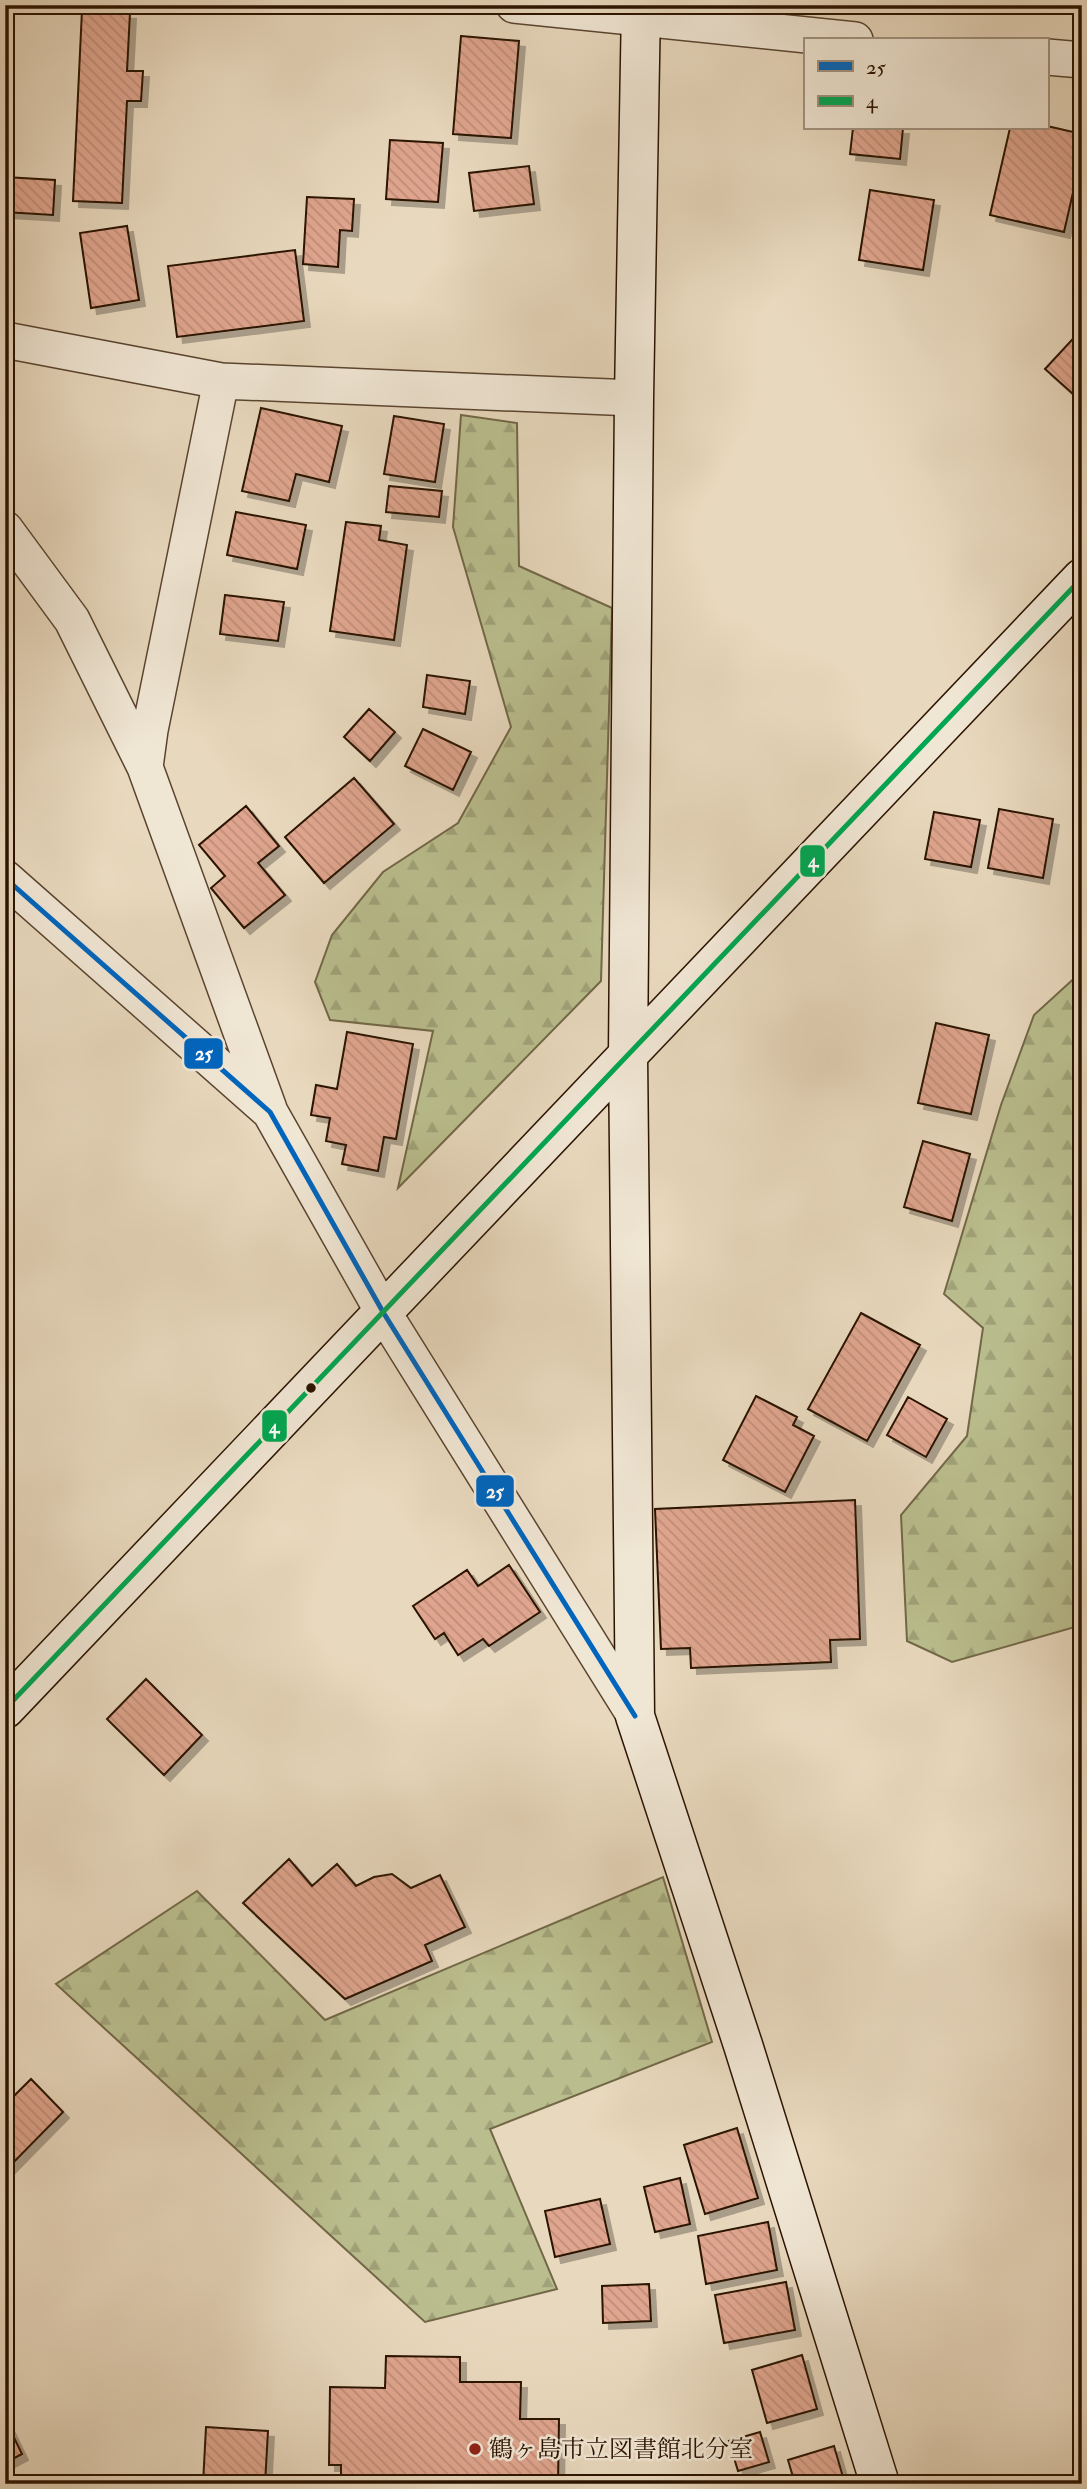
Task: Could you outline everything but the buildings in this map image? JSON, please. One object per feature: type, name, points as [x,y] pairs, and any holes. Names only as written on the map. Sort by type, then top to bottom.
[{"type":"street","points":[[514,5],[641,12],[840,38]]},
{"type":"street","points":[[635,1716],[628,1055],[634,398],[641,12]]},
{"type":"street","points":[[1048,57],[1082,60]]},
{"type":"street","points":[[5,340],[221,381],[634,398]]},
{"type":"street","points":[[145,767],[221,381]]},
{"type":"street","points":[[5,529],[72,620],[145,767],[270,1112],[383,1312],[635,1716],[743,2045],[880,2484]]},
{"type":"street","points":[[5,1709],[1082,578]]},
{"type":"street","points":[[5,878],[270,1112]]},
{"type":"green space","points":[[461,415],[517,423],[519,566],[612,608],[601,981],[398,1188],[433,1031],[330,1020],[315,982],[332,935],[383,872],[458,823],[511,727],[453,527]]},
{"type":"green space","points":[[1080,973],[1082,1625],[952,1662],[907,1641],[901,1515],[967,1436],[983,1328],[944,1294],[1001,1105],[1034,1015]]},
{"type":"green space","points":[[663,1877],[712,2042],[490,2129],[557,2289],[425,2322],[56,1984],[197,1891],[325,2020]]},
{"type":"transit line","name":"4","points":[[5,1709],[1082,578]]},
{"type":"transit line","name":"25","points":[[5,878],[270,1112],[383,1312],[635,1716]]},
{"type":"place","name":"鶴ヶ島市立図書館北分室","points":[[475,2449]]}]
